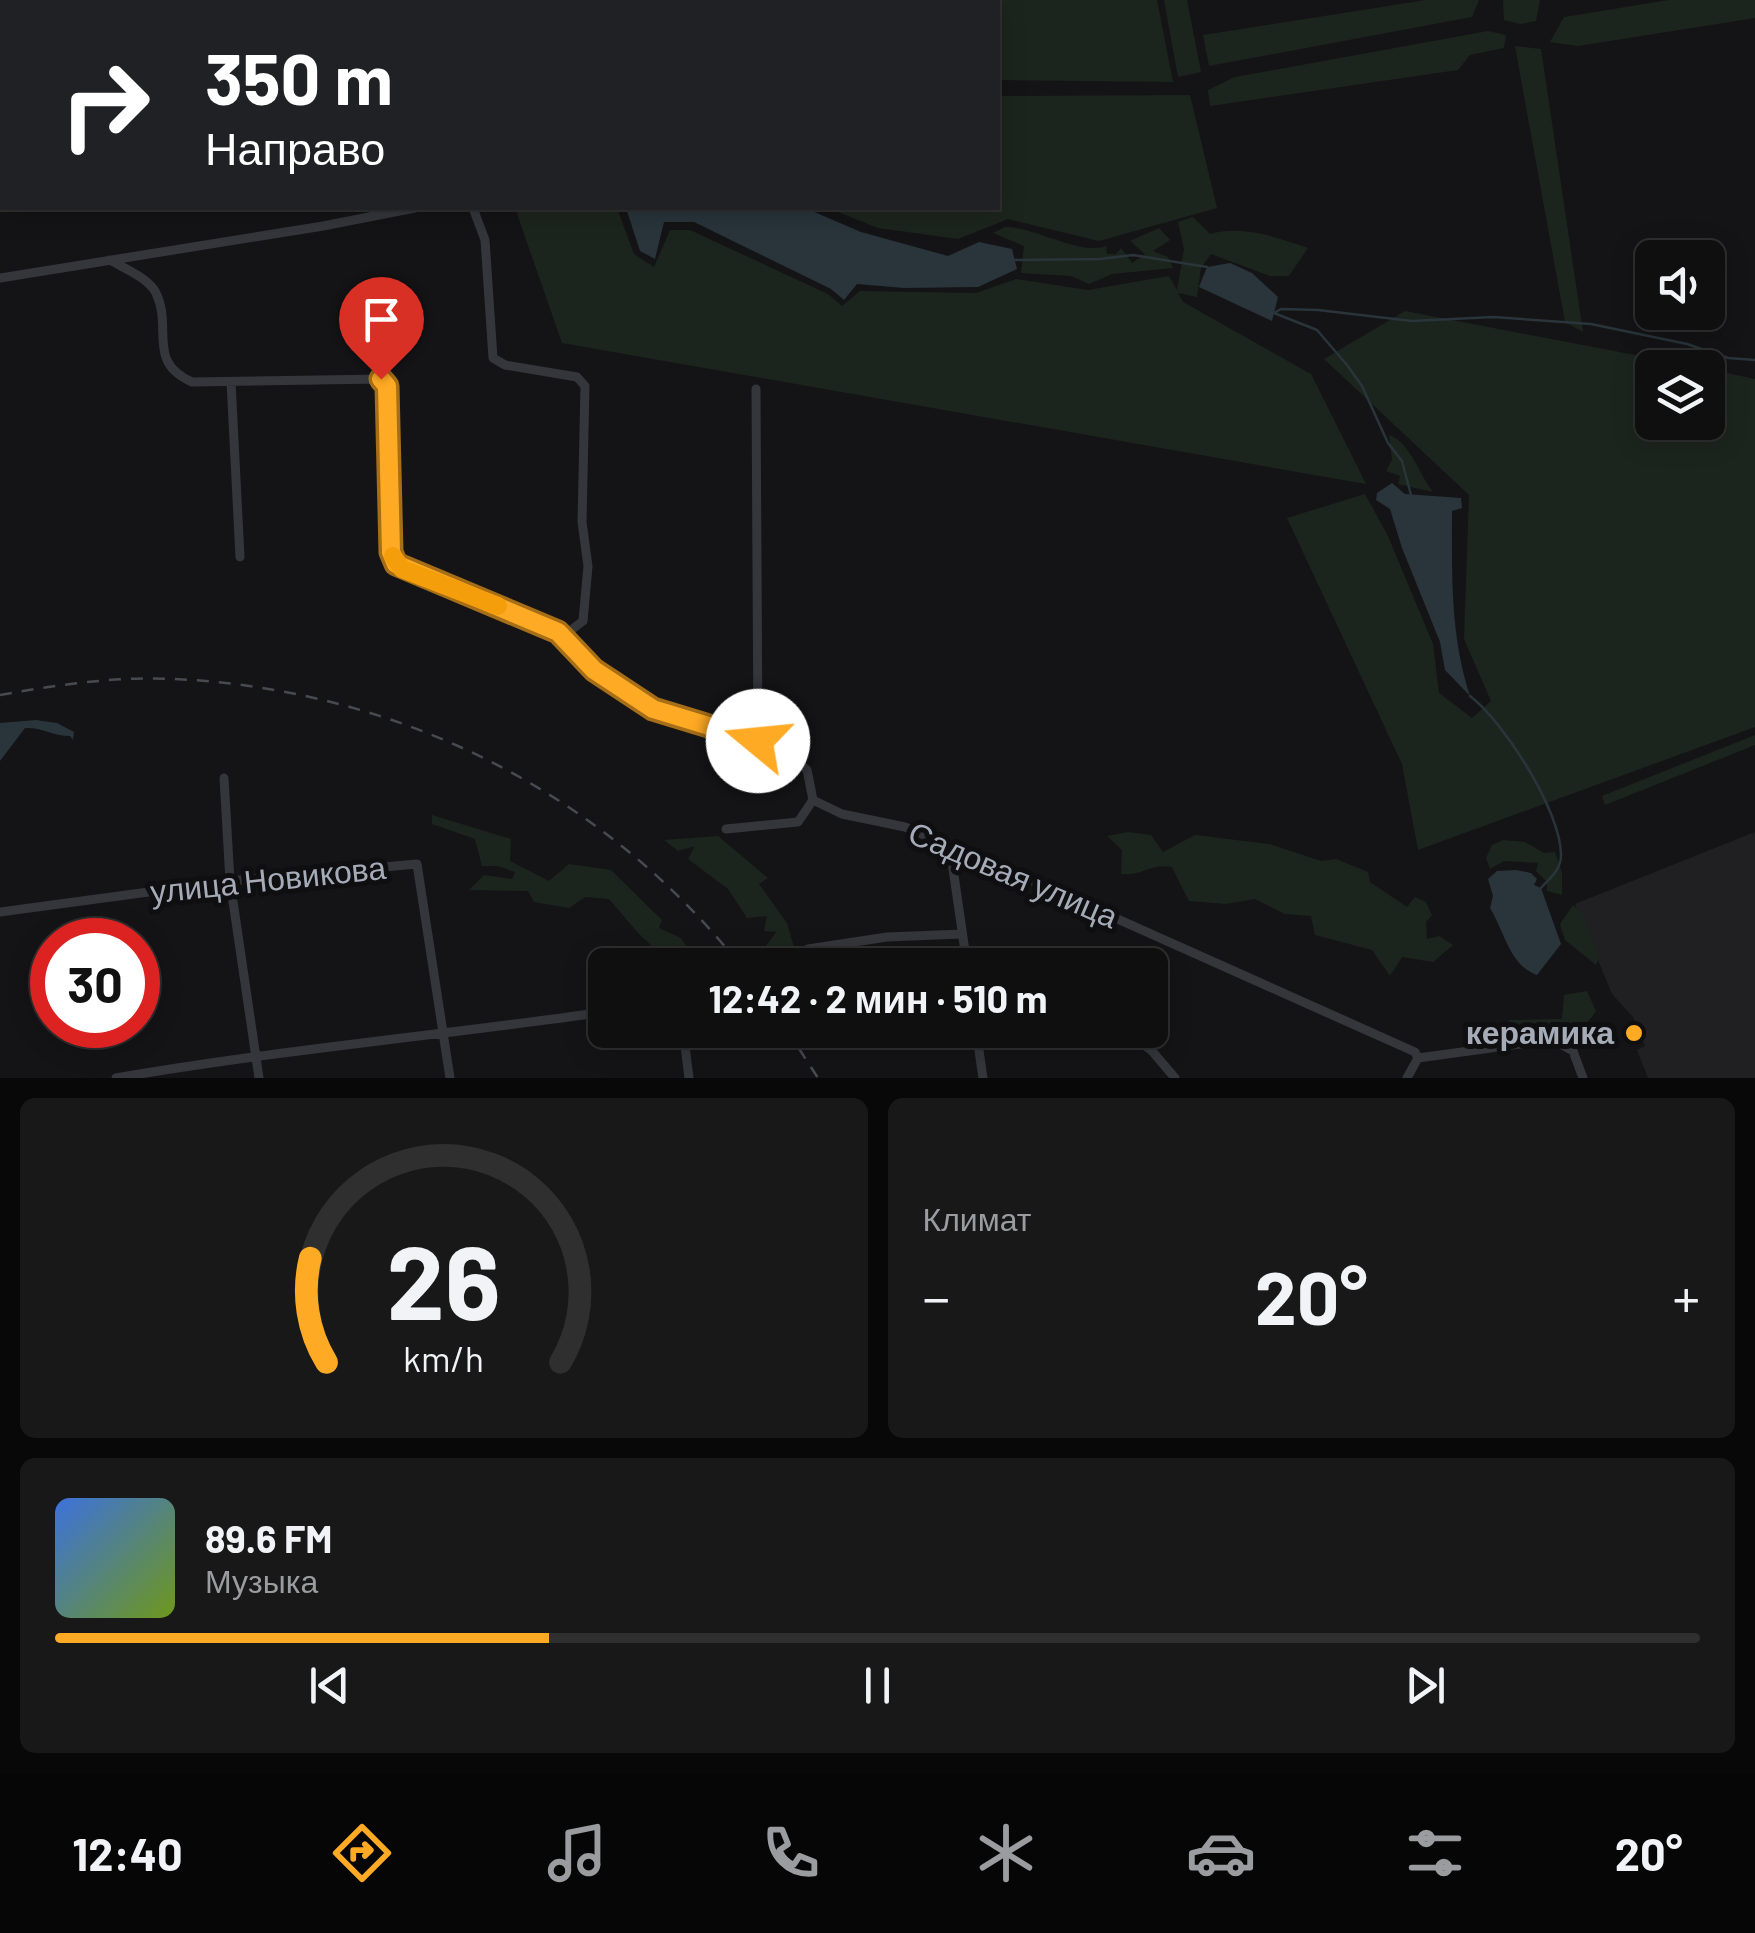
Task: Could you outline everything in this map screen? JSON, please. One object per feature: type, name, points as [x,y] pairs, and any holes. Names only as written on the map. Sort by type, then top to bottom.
[{"type":"street","points":[[0,278],[405,210]]},
{"type":"street","points":[[474,210],[485,240],[493,358],[505,365],[577,376],[585,386],[582,522],[587,579],[583,621],[562,637]]},
{"type":"street","points":[[110,260],[156,292],[167,362],[173,374],[192,382],[381,379],[387,386],[391,552],[402,569],[533,619],[562,637],[594,670],[653,709],[758,741],[789,754],[807,770],[814,800],[798,822],[726,828]]},
{"type":"street","points":[[231,382],[240,557]]},
{"type":"street","points":[[756,389],[758,741]]},
{"type":"street","points":[[224,778],[230,882],[259,1078]]},
{"type":"street","name":"Садовая улица","points":[[814,800],[842,814],[905,828],[1017,874],[1415,1052],[1418,1058]]},
{"type":"street","points":[[950,848],[964,948]]},
{"type":"street","name":"улица Новикова","points":[[0,912],[230,882],[417,864],[444,1034]]},
{"type":"street","points":[[820,948],[887,937],[962,934]]},
{"type":"street","points":[[116,1078],[256,1054],[588,1014]]},
{"type":"street","points":[[444,1034],[450,1078]]},
{"type":"street","points":[[1407,1078],[1418,1058],[1542,1042],[1558,1043],[1573,1050],[1583,1078]]},
{"type":"street","points":[[685,1048],[689,1078]]},
{"type":"street","points":[[979,1048],[983,1078]]},
{"type":"street","points":[[1148,1048],[1175,1078]]},
{"type":"shaded area","points":[[1000,0],[1157,0],[1173,82],[1000,80]]},
{"type":"shaded area","points":[[1164,0],[1187,0],[1201,72],[1178,77]]},
{"type":"shaded area","points":[[1426,0],[1479,0],[1472,17],[1209,66],[1203,35]]},
{"type":"shaded area","points":[[1503,0],[1540,0],[1536,21],[1520,24],[1504,20]]},
{"type":"shaded area","points":[[1669,0],[1755,0],[1755,18],[1578,46],[1550,42],[1564,17]]},
{"type":"shaded area","points":[[1488,31],[1506,35],[1504,48],[1470,55],[1458,70],[1210,106],[1208,90],[1235,77]]},
{"type":"shaded area","points":[[1515,46],[1541,49],[1583,332],[1565,322]]},
{"type":"shaded area","points":[[1190,95],[1217,208],[1099,241],[1008,219],[958,239],[878,228],[833,210],[1000,210],[1000,96]]},
{"type":"shaded area","points":[[516,210],[618,210],[634,254],[654,267],[670,230],[690,230],[828,294],[842,306],[860,291],[976,293],[1016,279],[1088,290],[1169,276],[1177,290],[1184,249],[1178,222],[1193,217],[1210,234],[1247,232],[1308,248],[1289,276],[1270,276],[1211,254],[1201,268],[1197,297],[1178,293],[1183,302],[1311,374],[1366,484],[562,343]]},
{"type":"shaded area","points":[[627,210],[810,210],[861,232],[948,256],[979,242],[1012,249],[1017,269],[978,287],[857,284],[844,300],[831,289],[694,222],[664,222],[655,259],[640,251]]},
{"type":"shaded area","points":[[1005,227],[1083,247],[1106,246],[1107,254],[1116,254],[1121,248],[1132,263],[1145,254],[1130,241],[1159,228],[1170,240],[1153,251],[1168,257],[1173,268],[1112,274],[1089,284],[1071,276],[1021,273],[1024,246],[993,233]]},
{"type":"shaded area","points":[[1230,263],[1252,273],[1278,297],[1272,321],[1199,287],[1207,267]]},
{"type":"shaded area","points":[[1405,311],[1635,355],[1635,440],[1725,440],[1725,373],[1755,379],[1755,727],[1418,850],[1402,764],[1287,518],[1365,494],[1388,536],[1433,644],[1439,693],[1472,718],[1491,701],[1464,639],[1469,495],[1324,359]]},
{"type":"shaded area","points":[[1389,435],[1403,444],[1433,492],[1398,484],[1400,476],[1386,471],[1392,460]]},
{"type":"shaded area","points":[[1392,483],[1405,494],[1461,498],[1462,508],[1452,511],[1452,581],[1459,650],[1470,696],[1445,670],[1440,642],[1390,509],[1376,500],[1377,493]]},
{"type":"shaded area","points":[[0,723],[57,723],[74,732],[73,740],[70,736],[25,728],[0,761]]},
{"type":"shaded area","points":[[1755,735],[1755,745],[1605,805],[1602,796]]},
{"type":"shaded area","points":[[432,815],[511,839],[510,861],[549,881],[569,864],[611,870],[662,920],[659,928],[681,938],[688,948],[654,948],[609,899],[585,897],[569,908],[534,902],[528,891],[469,890],[484,875],[512,879],[515,872],[482,866],[475,839],[432,824]]},
{"type":"shaded area","points":[[1128,832],[1151,835],[1163,852],[1195,835],[1269,844],[1321,861],[1336,859],[1368,872],[1370,882],[1407,907],[1415,897],[1426,902],[1432,915],[1426,922],[1427,939],[1439,936],[1453,945],[1433,962],[1402,957],[1390,976],[1372,950],[1315,935],[1311,916],[1285,914],[1255,899],[1226,904],[1189,901],[1172,867],[1121,874],[1122,850],[1107,836]]},
{"type":"shaded area","points":[[1755,832],[1755,1078],[1648,1078],[1637,1050],[1645,1046],[1633,1017],[1612,994],[1575,904]]},
{"type":"shaded area","points":[[718,836],[768,878],[759,884],[787,923],[794,948],[768,948],[776,932],[764,931],[767,916],[747,918],[728,889],[688,859],[695,846],[678,851],[664,840]]},
{"type":"shaded area","points":[[1503,840],[1525,842],[1544,853],[1555,852],[1562,873],[1562,895],[1547,891],[1547,882],[1536,871],[1538,863],[1504,861],[1490,869],[1486,858],[1492,845]]},
{"type":"shaded area","points":[[1497,871],[1531,873],[1537,879],[1534,885],[1541,888],[1561,944],[1537,975],[1514,956],[1490,908],[1493,896],[1488,879]]},
{"type":"shaded area","points":[[1573,905],[1583,914],[1599,958],[1596,965],[1565,940],[1560,924]]},
{"type":"shaded area","points":[[1587,991],[1596,1011],[1579,1027],[1556,1035],[1506,1034],[1509,1020],[1562,1019],[1564,995]]},
{"type":"waterway","points":[[1015,260],[1133,255],[1207,267]]},
{"type":"waterway","points":[[1274,313],[1281,309],[1318,310],[1412,321],[1493,317],[1591,324],[1687,344],[1728,358],[1755,360]]},
{"type":"waterway","points":[[1274,313],[1317,330],[1347,365],[1362,386],[1388,443],[1402,461],[1411,495]]},
{"type":"waterway","points":[[1470,696],[1514,746],[1552,815],[1561,860],[1541,888]]},
{"type":"railway","points":[[0,695],[108,680],[174,679],[256,687],[337,703],[414,728],[489,760],[559,801],[625,848],[685,903],[725,948]]},
{"type":"railway","points":[[799,1048],[818,1078]]},
{"type":"slow traffic","points":[[393,556],[402,569],[498,606]]},
{"type":"place","name":"керамика","points":[[1634,1033]]},
{"type":"route","points":[[381,379],[387,386],[391,552],[396,564],[558,632],[594,670],[653,709],[758,741]]}]
